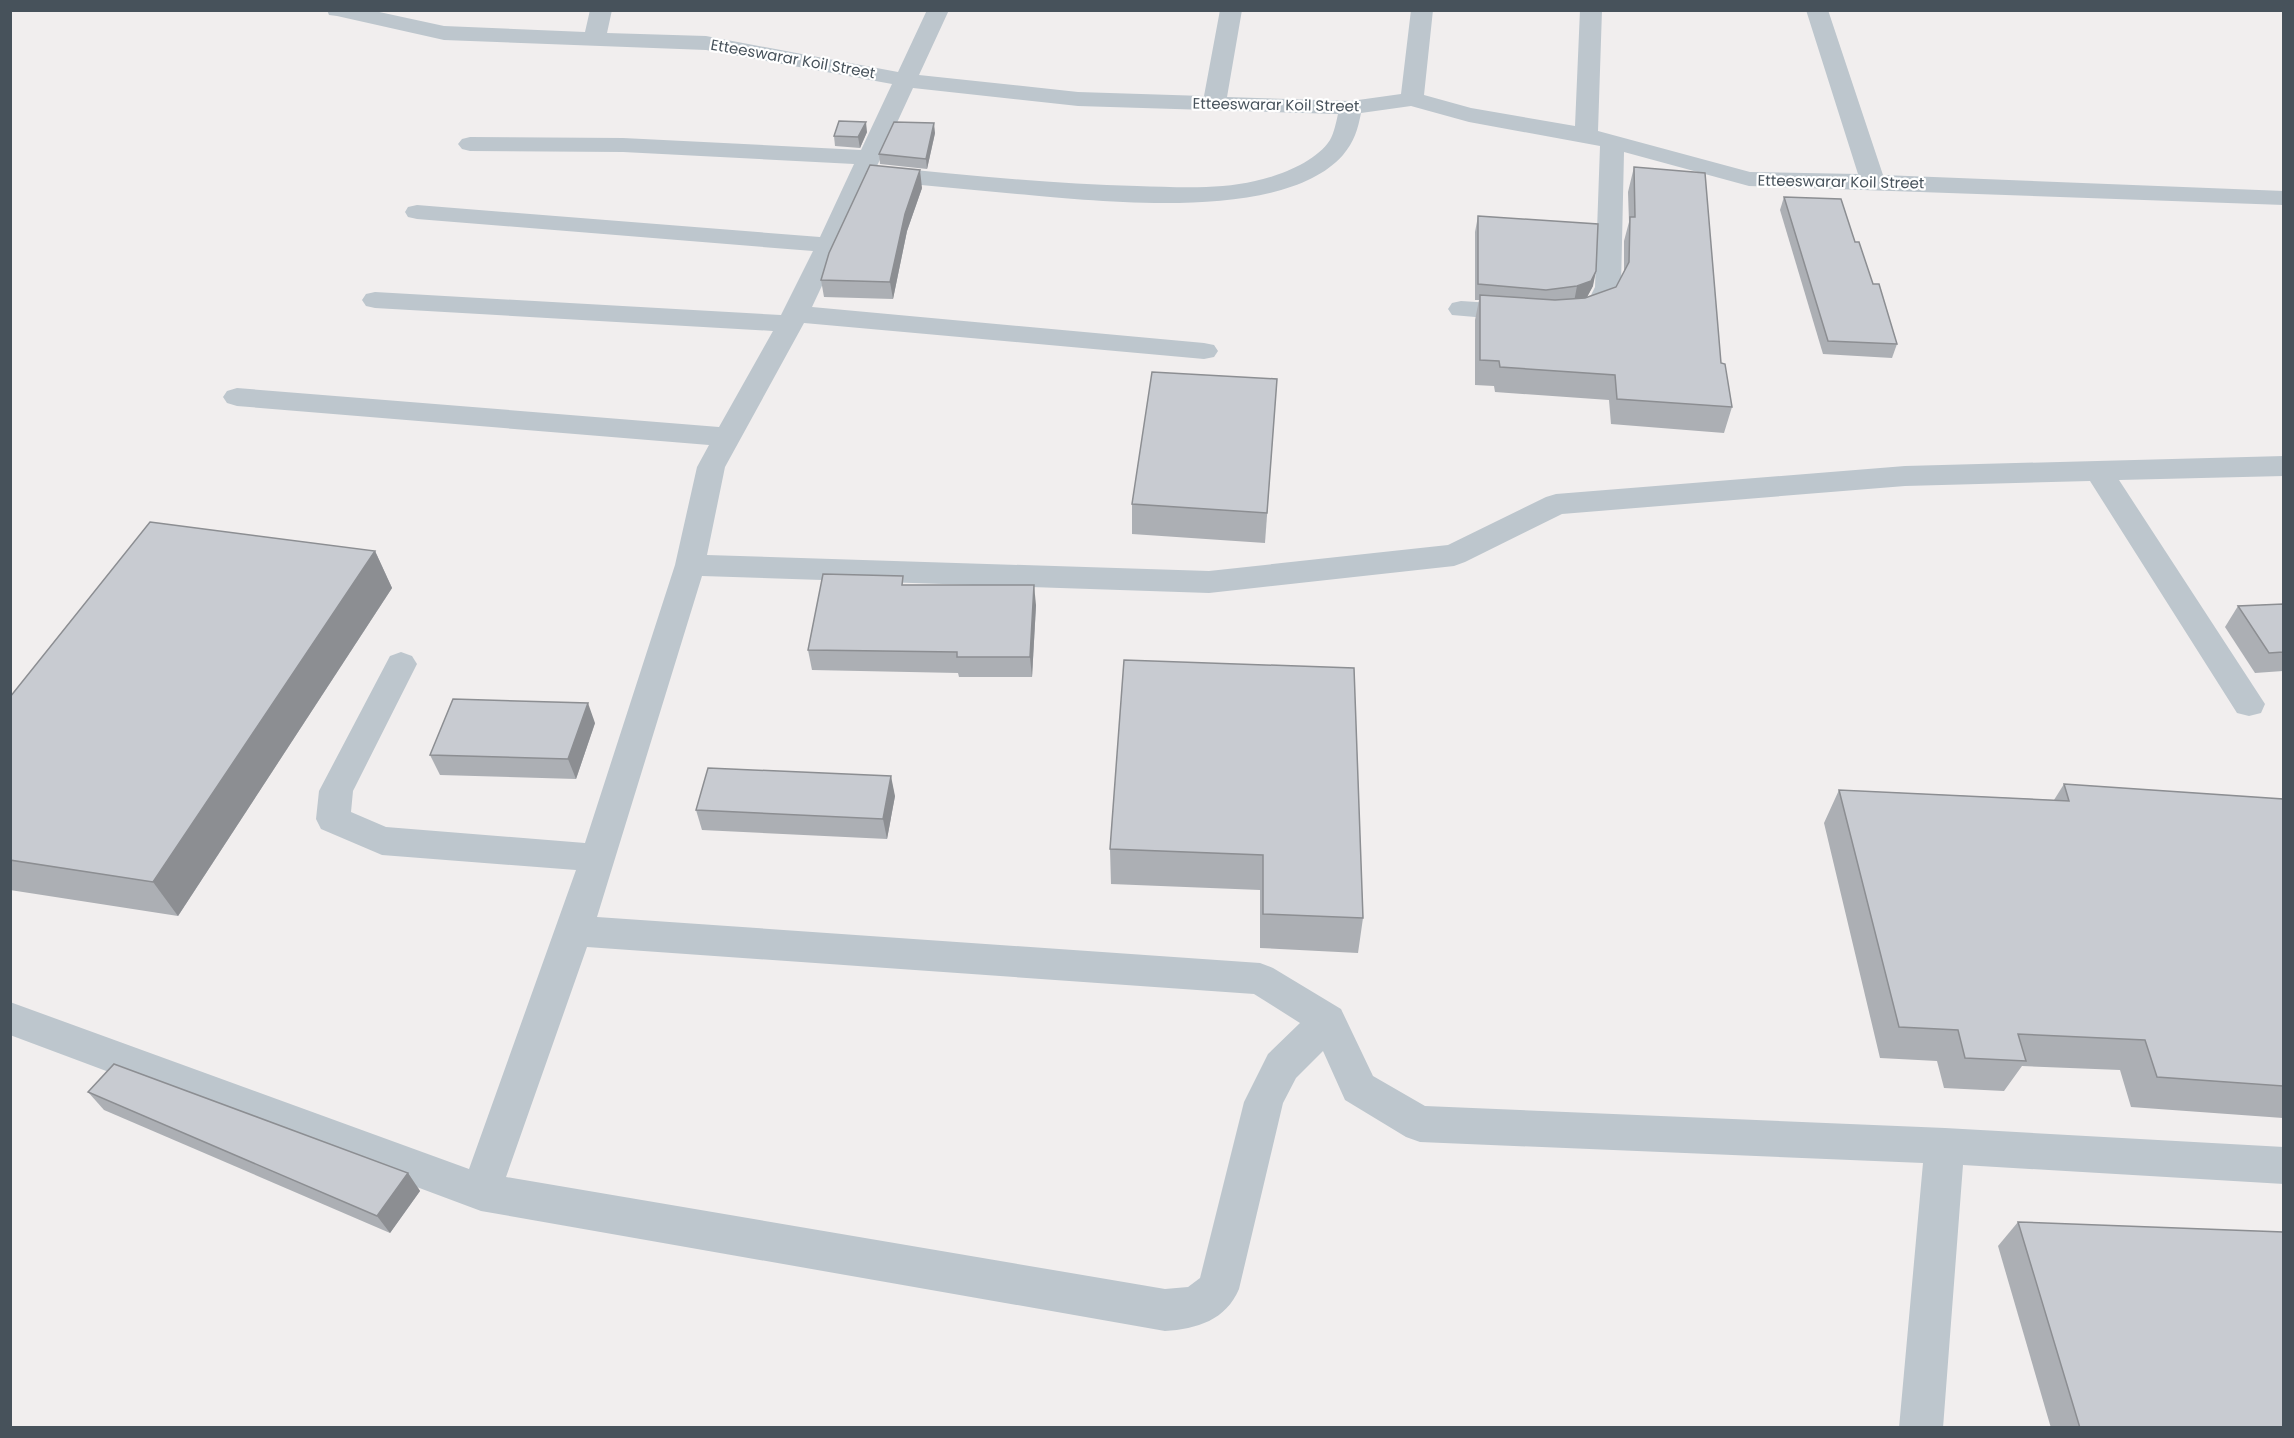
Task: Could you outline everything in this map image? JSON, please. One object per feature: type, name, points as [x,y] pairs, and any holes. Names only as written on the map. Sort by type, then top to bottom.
[{"type":"street","name":"Etteeswarar Koil Street","points":[[337,10],[411,18],[444,33],[706,43],[907,80],[1078,99],[1351,108],[1412,99],[1469,115],[1586,135],[1749,179],[2283,198]]},
{"type":"street","points":[[595,37],[601,10]]},
{"type":"street","points":[[481,1192],[598,858],[690,565],[711,467],[793,319],[938,10]]},
{"type":"street","points":[[1214,105],[1231,10]]},
{"type":"street","points":[[1412,99],[1422,10]]},
{"type":"street","points":[[1586,135],[1591,10]]},
{"type":"street","points":[[1817,10],[1873,182]]},
{"type":"street","points":[[470,144],[645,146],[867,165],[1041,190],[1212,194],[1251,190],[1298,175],[1321,161],[1341,143],[1351,108]]},
{"type":"street","points":[[1461,309],[1550,315],[1579,313],[1600,304],[1608,287],[1612,142]]},
{"type":"street","points":[[417,212],[829,245]]},
{"type":"street","points":[[375,300],[793,319],[1204,351]]},
{"type":"street","points":[[237,397],[728,437]]},
{"type":"street","points":[[690,565],[1209,582],[1454,555],[1556,504],[1905,476],[2283,466]]},
{"type":"street","points":[[2098,470],[2249,705]]},
{"type":"street","points":[[400,664],[336,792],[333,819],[382,841],[598,858]]},
{"type":"street","points":[[574,931],[1260,979],[1328,1021],[1359,1088],[1420,1124],[1945,1146],[2283,1166]]},
{"type":"street","points":[[10,1018],[481,1192],[1153,1308],[1188,1309],[1204,1303],[1218,1289],[1264,1102],[1282,1066],[1328,1021]]},
{"type":"street","points":[[1921,1428],[1945,1146]]},
{"type":"building","points":[[839,121],[866,122],[858,137],[834,136]]},
{"type":"building","points":[[894,122],[934,123],[926,159],[879,154]]},
{"type":"building","points":[[870,165],[920,170],[905,214],[890,282],[821,280],[829,253]]},
{"type":"building","points":[[1634,167],[1705,173],[1721,363],[1725,364],[1732,407],[1617,399],[1615,375],[1500,367],[1499,361],[1480,360],[1480,295],[1555,300],[1585,298],[1616,287],[1629,262],[1630,217],[1635,217]]},
{"type":"building","points":[[1784,197],[1841,199],[1855,242],[1859,242],[1873,284],[1879,284],[1897,344],[1828,341]]},
{"type":"building","points":[[1478,216],[1598,224],[1596,271],[1591,281],[1577,286],[1546,290],[1478,284]]},
{"type":"building","points":[[1152,372],[1277,379],[1267,513],[1132,504]]},
{"type":"building","points":[[150,522],[375,551],[153,882],[10,860],[10,697]]},
{"type":"building","points":[[823,574],[903,576],[902,585],[1034,585],[1030,657],[957,657],[957,652],[808,650]]},
{"type":"building","points":[[2283,604],[2283,652],[2269,653],[2238,606]]},
{"type":"building","points":[[1124,660],[1354,668],[1363,918],[1263,914],[1263,855],[1110,849]]},
{"type":"building","points":[[453,699],[588,703],[568,759],[430,755]]},
{"type":"building","points":[[708,768],[891,776],[883,819],[696,810]]},
{"type":"building","points":[[2064,784],[2283,799],[2283,1086],[2157,1077],[2145,1040],[2018,1034],[2026,1061],[1965,1058],[1958,1030],[1899,1027],[1839,790],[2069,801]]},
{"type":"building","points":[[114,1064],[408,1173],[377,1216],[88,1092]]},
{"type":"building","points":[[2018,1222],[2283,1232],[2283,1428],[2080,1428]]}]
